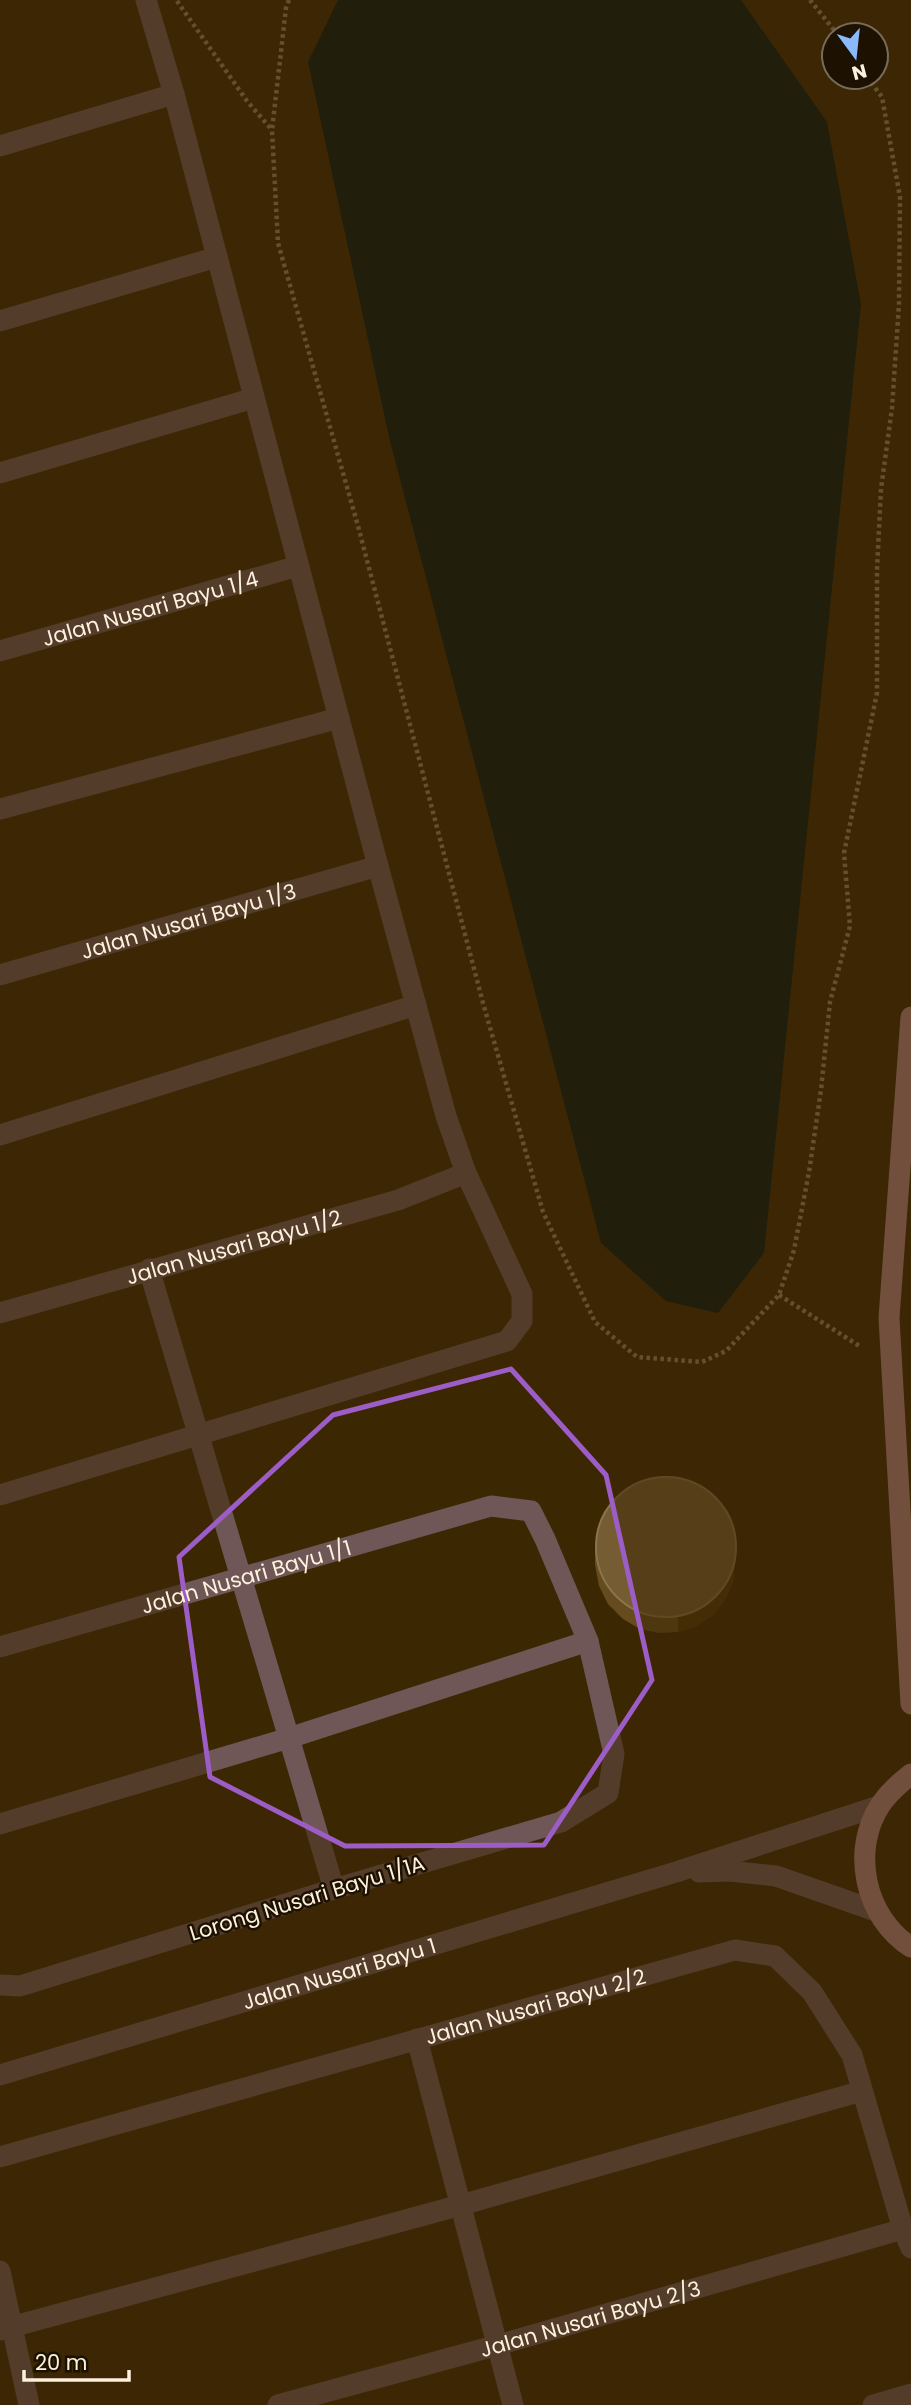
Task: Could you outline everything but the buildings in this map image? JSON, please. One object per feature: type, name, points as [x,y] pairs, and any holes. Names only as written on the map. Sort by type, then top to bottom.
[{"type":"main road","points":[[911,1017],[889,1318],[911,1704]]},
{"type":"main road","points":[[911,1774],[894,1787],[879,1806],[866,1840],[865,1877],[876,1911],[899,1940],[911,1947]]},
{"type":"street","points":[[0,1495],[507,1341],[522,1321],[522,1294],[466,1173],[446,1116],[174,94],[146,0]]},
{"type":"street","points":[[0,146],[174,94]]},
{"type":"street","points":[[0,321],[217,257]]},
{"type":"street","points":[[0,473],[254,398]]},
{"type":"street","name":"Jalan Nusari Bayu 1/4","points":[[0,651],[298,565]]},
{"type":"street","points":[[0,808],[339,718]]},
{"type":"street","name":"Jalan Nusari Bayu 1/3","points":[[0,975],[378,866]]},
{"type":"street","points":[[0,1135],[416,1005]]},
{"type":"street","name":"Jalan Nusari Bayu 1/2","points":[[0,1313],[398,1200],[466,1173]]},
{"type":"street","points":[[149,1269],[334,1889]]},
{"type":"street","name":"Jalan Nusari Bayu 1/1","points":[[0,1647],[491,1506],[531,1511],[588,1641]]},
{"type":"street","points":[[0,1824],[289,1738],[588,1641]]},
{"type":"street","name":"Lorong Nusari Bayu 1/1A","points":[[0,1985],[20,1986],[561,1822],[608,1793],[614,1754],[588,1641]]},
{"type":"street","name":"Jalan Nusari Bayu 1","points":[[0,2075],[676,1872],[879,1806]]},
{"type":"street","name":"Jalan Nusari Bayu 1","points":[[676,1872],[730,1871],[776,1876],[876,1911]]},
{"type":"street","name":"Jalan Nusari Bayu 2/2","points":[[0,2157],[735,1950],[775,1956],[812,1992],[852,2055],[907,2239]]},
{"type":"street","points":[[417,2039],[513,2405]]},
{"type":"street","points":[[6,2328],[461,2205],[862,2091]]},
{"type":"street","name":"Jalan Nusari Bayu 2/3","points":[[278,2405],[907,2239]]},
{"type":"street","points":[[0,2271],[6,2328],[29,2405]]},
{"type":"street","points":[[873,2405],[911,2394]]},
{"type":"path","points":[[177,0],[247,101],[272,130]]},
{"type":"path","points":[[289,0],[272,130],[278,243],[358,526],[482,1003],[543,1212],[595,1322],[637,1357],[702,1362],[726,1352],[779,1295],[794,1250],[821,1090],[830,1002],[850,926],[844,853],[877,693],[877,570],[881,489],[892,408],[899,304],[900,197],[882,97],[878,91]]},
{"type":"path","points":[[810,0],[827,21]]},
{"type":"path","points":[[779,1295],[892,1366]]},
{"type":"highlighted area","points":[[511,1369],[606,1475],[652,1680],[544,1845],[345,1846],[210,1777],[179,1557],[333,1415]]},
{"type":"shaded area","points":[[338,0],[741,0],[827,122],[861,304],[764,1253],[718,1313],[666,1301],[601,1243],[390,441],[308,62]]}]
